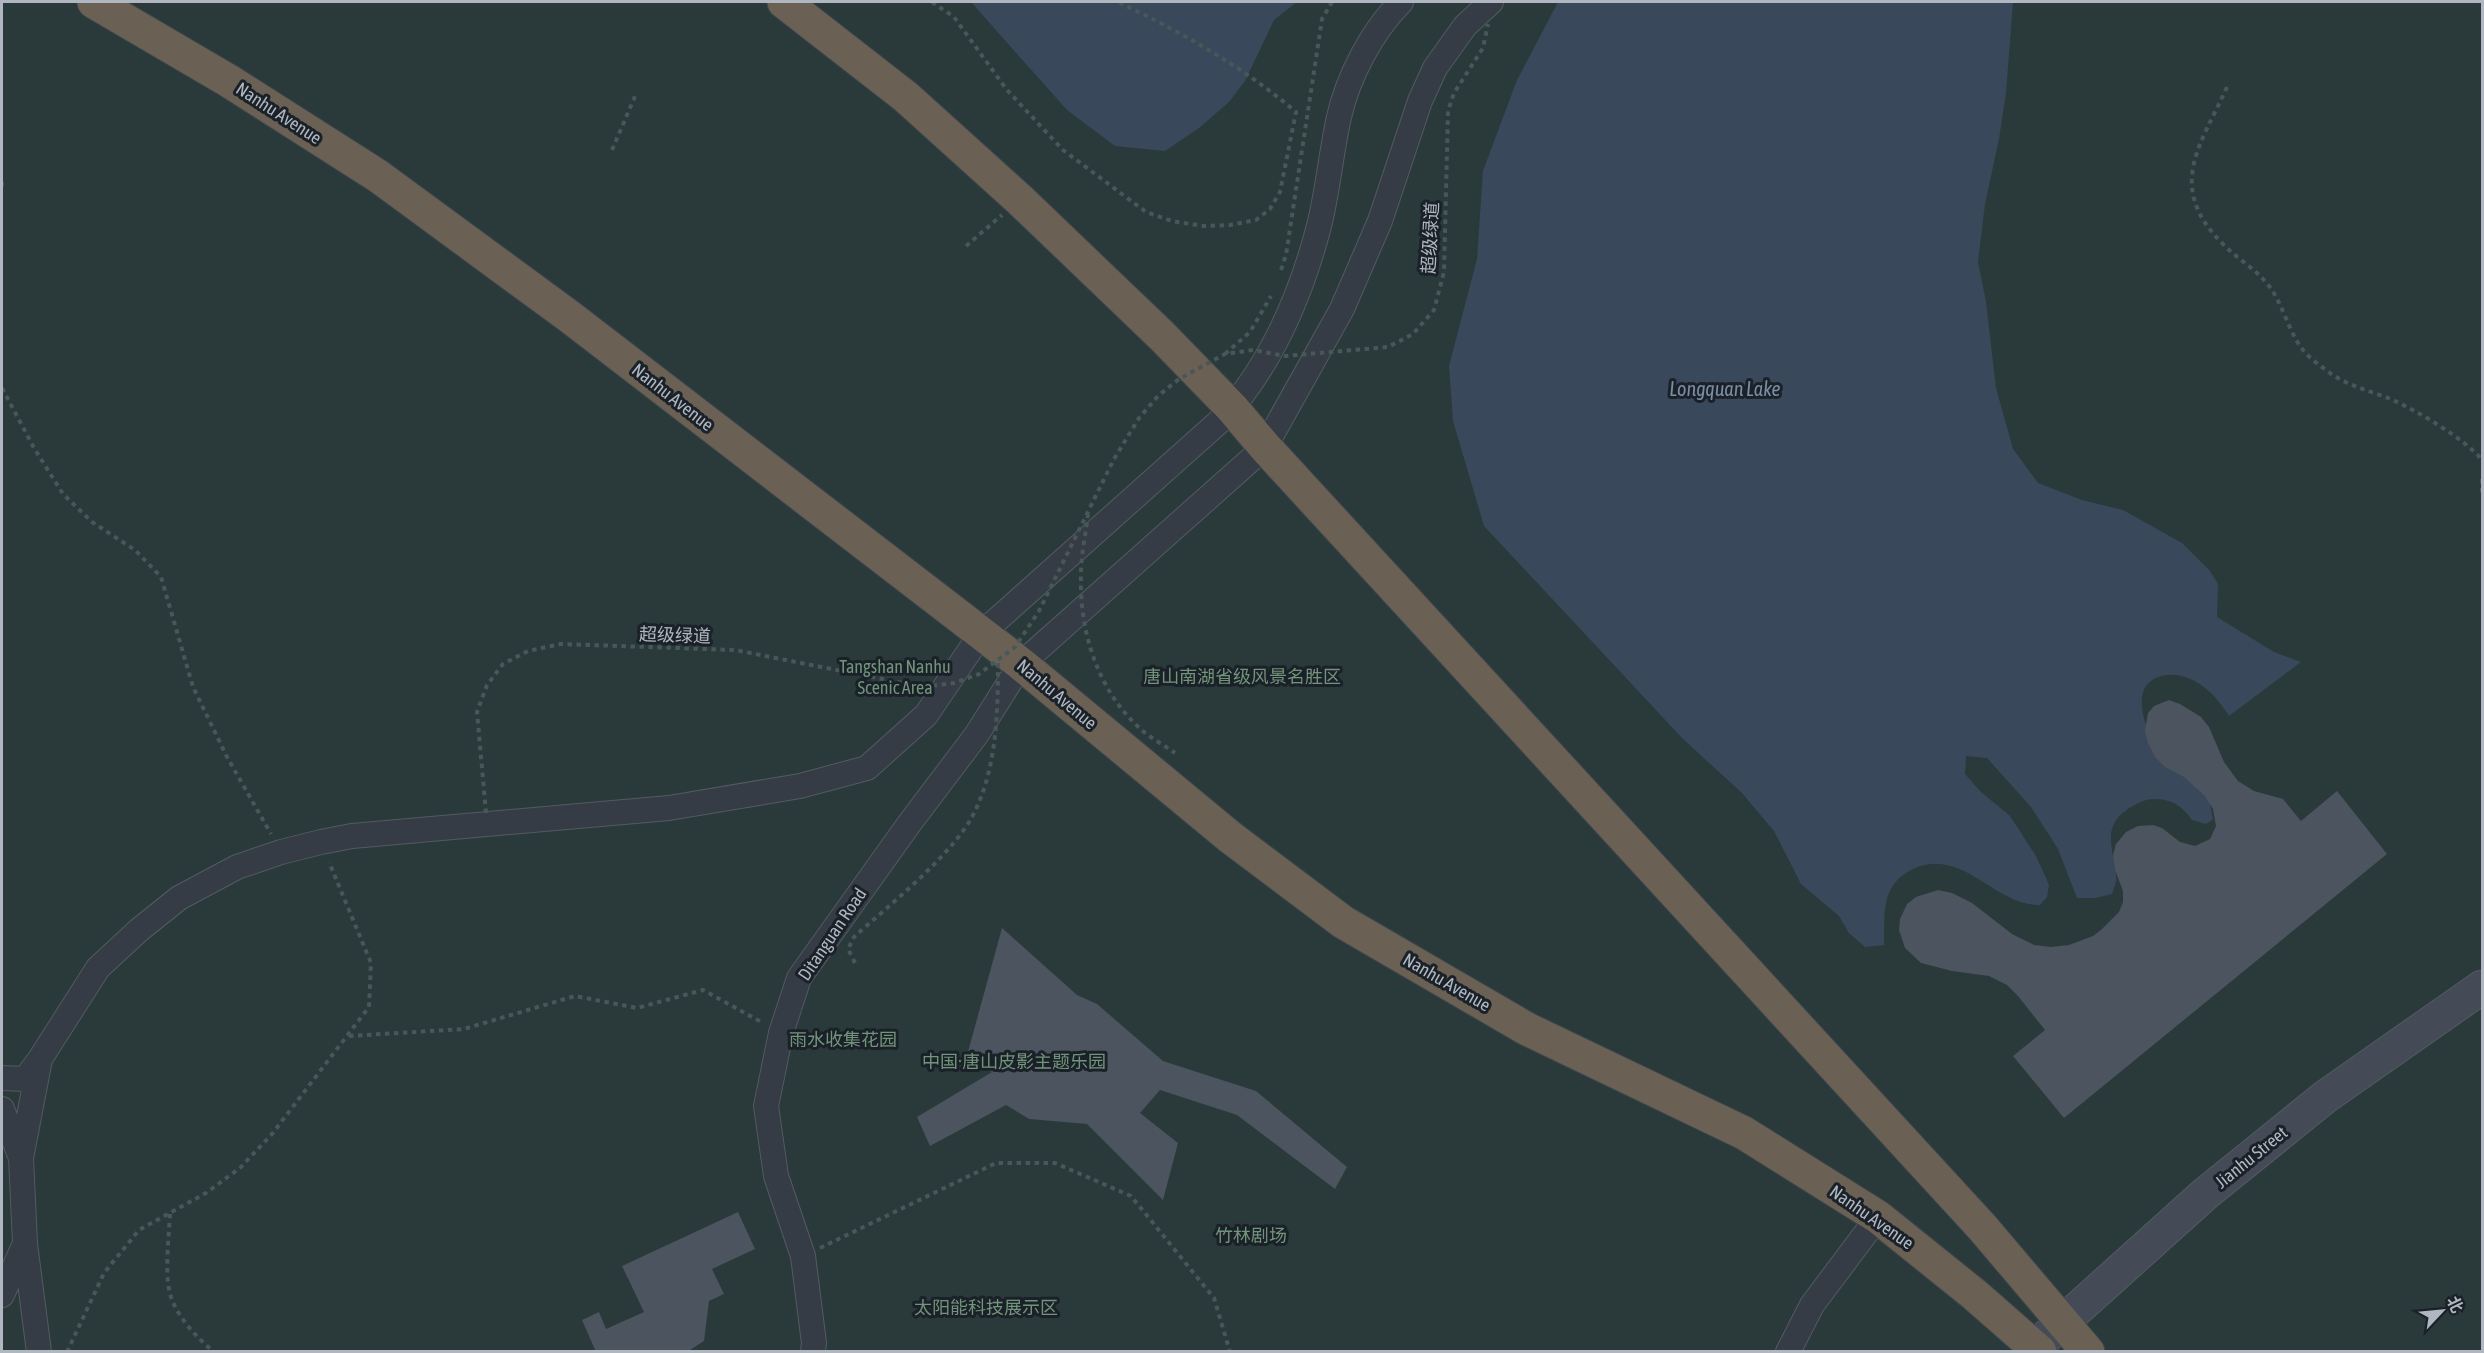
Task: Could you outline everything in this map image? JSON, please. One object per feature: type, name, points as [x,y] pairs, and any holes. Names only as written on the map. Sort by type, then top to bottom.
[{"type":"highway","name":"Nanhu Avenue","points":[[94,2],[229,81],[378,176],[570,317],[1000,653],[1230,837],[1343,922],[1527,1029],[1744,1133],[1878,1217],[2038,1349]]},
{"type":"highway","points":[[784,2],[906,98],[1020,200],[1162,336],[1232,408],[1265,447],[1974,1218],[2088,1352]]},
{"type":"street","points":[[1000,653],[1232,408],[1249,387],[1292,307],[1306,271],[1320,224],[1339,114],[1374,34],[1401,2]]},
{"type":"street","points":[[2,1078],[25,1079],[98,968],[139,930],[179,898],[237,867],[281,852],[352,836],[669,808],[800,786],[867,768],[1000,653],[1265,447],[1342,309],[1380,221],[1420,101],[1435,68],[1465,26],[1489,13]]},
{"type":"street","name":"Ditanguan Road","points":[[813,1352],[814,1343],[803,1256],[776,1176],[766,1106],[781,1033],[799,978],[909,824],[977,734],[1000,653]]},
{"type":"street","name":"Jianhu Street","points":[[2038,1349],[2062,1323],[2205,1194],[2307,1112],[2482,987]]},
{"type":"street","points":[[39,1352],[25,1243],[21,1158],[40,1059]]},
{"type":"street","points":[[2,1109],[21,1158]]},
{"type":"street","points":[[1788,1352],[1812,1305],[1878,1217]]},
{"type":"street","points":[[2,1295],[25,1243]]},
{"type":"path","points":[[932,2],[954,17],[1007,90],[1063,150],[1146,212],[1203,226],[1230,225],[1256,220],[1270,209],[1280,192],[1296,112],[1271,91],[1218,55],[1164,24],[1118,2]]},
{"type":"path","points":[[1280,273],[1286,255],[1322,19],[1332,2]]},
{"type":"path","name":"超级绿道","points":[[1225,354],[1253,350],[1285,356],[1388,347],[1413,334],[1434,310],[1444,272],[1448,111],[1454,93],[1483,48],[1489,13]]},
{"type":"path","points":[[2227,87],[2192,164],[2190,189],[2201,216],[2222,243],[2250,265],[2270,287],[2303,350],[2330,373],[2358,389],[2392,400],[2415,412],[2473,449],[2482,460]]},
{"type":"path","points":[[612,150],[636,94]]},
{"type":"path","points":[[2,182],[2,188]]},
{"type":"path","points":[[966,246],[1020,200]]},
{"type":"path","name":"超级绿道","points":[[486,813],[477,712],[487,685],[503,664],[528,651],[561,644],[735,650],[923,687],[954,683],[979,674],[1000,653],[1015,647],[1039,611],[1114,459],[1146,411],[1158,396],[1179,380],[1225,354],[1250,332],[1274,291]]},
{"type":"path","points":[[2,388],[34,448],[63,494],[92,522],[135,550],[161,577],[193,687],[227,757],[281,852]]},
{"type":"path","points":[[2482,479],[2482,495]]},
{"type":"path","name":"超级绿道","points":[[1089,510],[1081,573],[1084,622],[1089,645],[1110,692],[1125,712],[1144,732],[1175,753]]},
{"type":"path","points":[[855,963],[848,949],[854,938],[950,847],[976,811],[989,770],[998,707],[1000,653]]},
{"type":"path","points":[[67,1352],[104,1273],[139,1230],[206,1193],[240,1168],[272,1134],[369,1007],[371,963],[321,842]]},
{"type":"path","points":[[349,1036],[464,1029],[575,996],[637,1008],[703,990],[781,1033]]},
{"type":"path","points":[[803,1256],[996,1163],[1055,1163],[1131,1196],[1214,1298],[1230,1352]]},
{"type":"path","points":[[170,1213],[169,1289],[195,1335],[214,1352]]},
{"type":"green space","name":"Tangshan Nanhu Scenic Area","points":[[2,2],[2482,2],[2482,1351],[2,1352]]},
{"type":"water","points":[[971,2],[1297,2],[1274,20],[1245,81],[1229,102],[1199,128],[1165,151],[1115,146],[1067,110]]},
{"type":"water","name":"Longquan Lake","points":[[1556,2],[2013,2],[2006,93],[1985,204],[1978,262],[1986,302],[1996,388],[2013,449],[2038,483],[2082,500],[2123,510],[2182,543],[2210,571],[2218,584],[2217,617],[2274,652],[2301,662],[2229,716],[2209,691],[2190,679],[2169,675],[2155,678],[2147,685],[2142,697],[2142,709],[2149,732],[2171,761],[2207,793],[2213,819],[2206,824],[2192,820],[2176,804],[2160,799],[2143,801],[2122,813],[2112,829],[2116,878],[2112,894],[2095,898],[2077,898],[2058,849],[2031,807],[1987,758],[1966,756],[1965,774],[1981,792],[2010,816],[2036,856],[2049,885],[2047,897],[2040,905],[2023,903],[1963,871],[1947,865],[1931,864],[1913,869],[1895,883],[1886,901],[1884,945],[1865,947],[1849,933],[1839,916],[1801,884],[1774,831],[1742,793],[1683,739],[1484,526],[1453,421],[1449,366],[1477,259],[1483,171],[1517,80]]},
{"type":"building","points":[[2169,700],[2201,717],[2209,727],[2224,762],[2238,781],[2254,791],[2283,799],[2301,821],[2337,791],[2387,854],[2064,1118],[2013,1056],[2045,1030],[2018,996],[2007,985],[1989,976],[1952,971],[1921,963],[1905,948],[1899,930],[1900,919],[1907,904],[1916,897],[1938,890],[1952,893],[1972,903],[2012,934],[2034,945],[2051,947],[2069,945],[2093,936],[2102,929],[2119,912],[2123,902],[2123,891],[2115,870],[2113,855],[2116,844],[2126,832],[2138,826],[2153,825],[2162,828],[2180,842],[2195,846],[2210,839],[2216,826],[2213,809],[2205,796],[2184,777],[2165,767],[2155,757],[2148,743],[2145,731],[2148,713],[2154,706]]},
{"type":"building","points":[[1002,928],[1077,995],[1097,1004],[1163,1061],[1256,1091],[1347,1167],[1335,1189],[1237,1115],[1160,1090],[1140,1113],[1178,1143],[1163,1200],[1087,1124],[1029,1119],[1006,1105],[930,1146],[917,1117],[992,1072],[966,1059]]},
{"type":"building","points":[[738,1212],[755,1249],[712,1269],[724,1294],[709,1301],[704,1341],[687,1352],[596,1352],[582,1320],[599,1312],[606,1329],[644,1312],[622,1266]]},
{"type":"park label","name":"唐山南湖省级风景名胜区","points":[[1242,676]]},
{"type":"park label","name":"雨水收集花园","points":[[843,1039]]},
{"type":"park label","name":"中国·唐山皮影主题乐园","points":[[1014,1061]]},
{"type":"park label","name":"竹林剧场","points":[[1251,1235]]},
{"type":"park label","name":"太阳能科技展示区","points":[[986,1307]]}]
